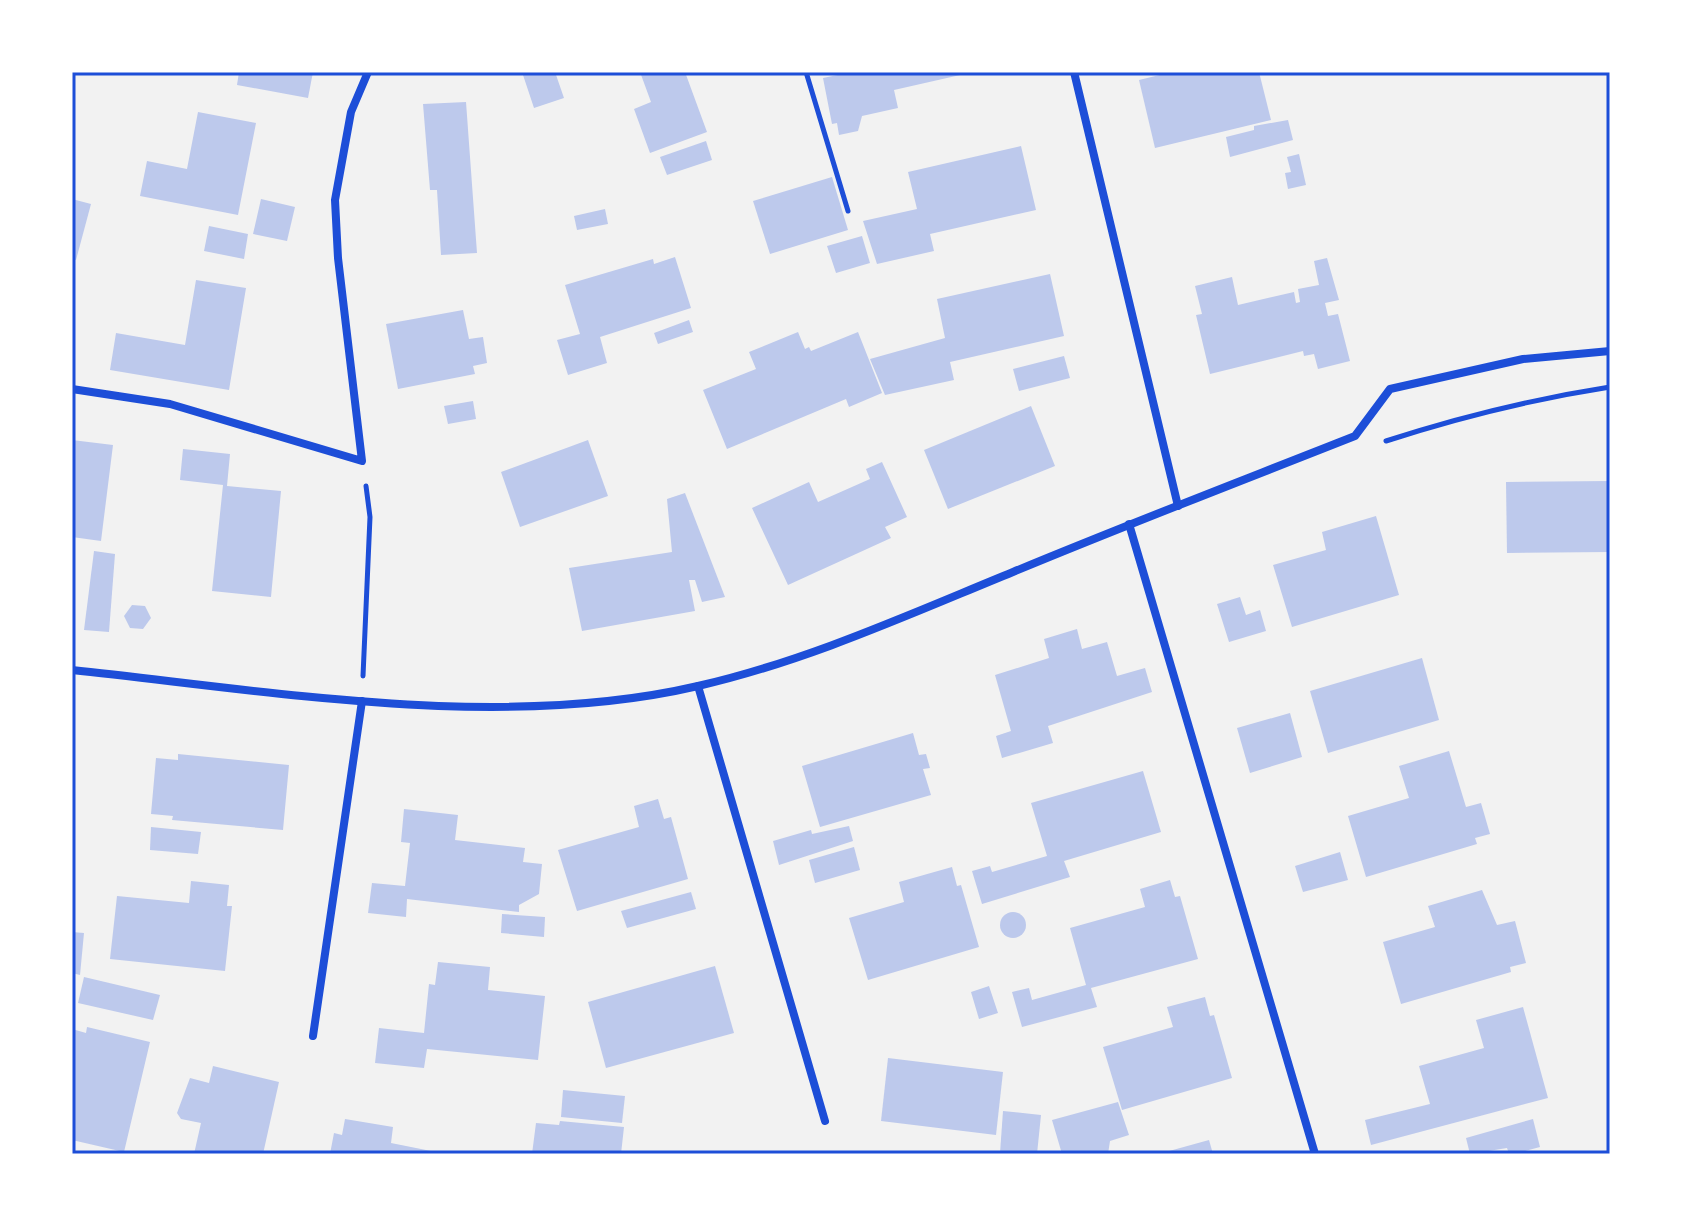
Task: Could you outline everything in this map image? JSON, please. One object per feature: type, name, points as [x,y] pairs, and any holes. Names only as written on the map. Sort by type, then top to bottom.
[{"type":"street","points":[[72,389],[170,404],[362,461],[338,258],[335,200],[351,112],[368,72]]},
{"type":"street","points":[[1074,72],[1178,506]]},
{"type":"street","points":[[72,670],[362,701],[505,705],[601,701],[698,686],[838,643],[1355,436],[1390,389],[1523,359],[1610,351]]},
{"type":"street","points":[[1129,524],[1315,1154]]},
{"type":"street","points":[[698,686],[825,1121]]},
{"type":"street","points":[[313,1036],[362,701]]},
{"type":"path","points":[[806,72],[848,211]]},
{"type":"path","points":[[1355,436],[1378,443],[1463,416],[1610,387]]},
{"type":"path","points":[[362,461],[370,517],[362,701]]},
{"type":"building","points":[[239,72],[313,72],[308,98],[237,85]]},
{"type":"building","points":[[522,72],[555,72],[564,98],[534,108]]},
{"type":"building","points":[[640,72],[685,72],[707,132],[650,153],[634,109],[651,102]]},
{"type":"building","points":[[852,72],[969,73],[894,90],[898,108],[862,116],[858,131],[839,135],[837,123],[832,124],[823,78]]},
{"type":"building","points":[[1172,72],[1259,72],[1271,120],[1155,148],[1139,80]]},
{"type":"building","points":[[466,102],[477,253],[441,255],[437,190],[430,190],[423,104]]},
{"type":"building","points":[[198,112],[256,123],[238,215],[140,196],[147,161],[187,169]]},
{"type":"building","points":[[1288,120],[1293,140],[1230,157],[1226,137],[1254,130],[1254,126]]},
{"type":"building","points":[[706,141],[712,160],[667,175],[660,157]]},
{"type":"building","points":[[1021,146],[1036,210],[930,234],[934,251],[877,264],[863,221],[917,209],[908,172]]},
{"type":"building","points":[[1299,154],[1306,185],[1288,189],[1285,173],[1291,172],[1287,157]]},
{"type":"building","points":[[832,177],[848,230],[770,254],[753,201]]},
{"type":"building","points":[[72,199],[91,204],[76,260],[72,259]]},
{"type":"building","points":[[261,199],[295,207],[287,241],[253,234]]},
{"type":"building","points":[[605,209],[608,224],[577,230],[574,216]]},
{"type":"building","points":[[209,226],[248,234],[244,259],[204,251]]},
{"type":"building","points":[[862,236],[870,263],[836,273],[827,246]]},
{"type":"building","points":[[675,257],[691,308],[600,337],[607,363],[568,375],[557,340],[580,334],[565,285],[653,259],[654,264]]},
{"type":"building","points":[[1327,258],[1339,300],[1325,303],[1328,316],[1338,314],[1350,361],[1318,369],[1314,354],[1304,356],[1303,351],[1210,374],[1196,315],[1202,314],[1195,286],[1232,277],[1238,305],[1294,292],[1296,303],[1300,302],[1298,289],[1319,285],[1314,261]]},
{"type":"building","points":[[1050,274],[1064,336],[950,362],[954,380],[885,395],[870,359],[945,338],[937,299]]},
{"type":"building","points":[[196,280],[246,288],[229,390],[110,370],[116,333],[185,345]]},
{"type":"building","points":[[463,310],[469,339],[483,337],[487,363],[473,366],[475,374],[398,389],[386,324]]},
{"type":"building","points":[[689,320],[693,332],[658,344],[654,333]]},
{"type":"building","points":[[798,332],[805,349],[809,347],[811,351],[858,332],[882,393],[849,407],[846,399],[727,449],[703,390],[756,369],[749,352]]},
{"type":"building","points":[[1064,356],[1070,378],[1019,391],[1013,369]]},
{"type":"building","points":[[473,401],[476,419],[448,424],[444,406]]},
{"type":"building","points":[[1031,406],[1055,466],[948,509],[924,450]]},
{"type":"building","points":[[72,440],[113,445],[101,541],[72,537]]},
{"type":"building","points":[[588,440],[608,496],[520,527],[501,472]]},
{"type":"building","points":[[183,449],[230,454],[227,486],[281,491],[271,597],[212,591],[223,485],[180,480]]},
{"type":"building","points":[[882,462],[907,517],[885,527],[891,538],[788,585],[752,508],[809,482],[818,502],[870,479],[866,469]]},
{"type":"building","points":[[1610,481],[1610,552],[1507,553],[1506,482]]},
{"type":"building","points":[[685,493],[725,597],[702,602],[695,580],[689,580],[695,611],[582,631],[569,568],[672,552],[667,499]]},
{"type":"building","points":[[1376,516],[1399,595],[1292,627],[1273,565],[1326,550],[1322,532]]},
{"type":"building","points":[[94,551],[115,554],[109,632],[84,630]]},
{"type":"building","points":[[1240,597],[1246,615],[1260,610],[1266,631],[1229,642],[1217,604]]},
{"type":"building","points":[[132,605],[145,606],[151,618],[143,629],[130,628],[124,616]]},
{"type":"building","points":[[1077,629],[1082,649],[1107,642],[1117,676],[1145,668],[1152,692],[1048,726],[1053,743],[1002,758],[996,736],[1011,731],[995,675],[1049,658],[1044,639]]},
{"type":"building","points":[[1422,658],[1439,720],[1328,753],[1310,691]]},
{"type":"building","points":[[1290,713],[1302,757],[1250,773],[1237,728]]},
{"type":"building","points":[[913,733],[919,755],[926,754],[930,768],[923,769],[931,795],[820,827],[802,766]]},
{"type":"building","points":[[1449,751],[1466,807],[1481,803],[1490,834],[1475,838],[1477,844],[1366,877],[1348,816],[1409,798],[1399,766]]},
{"type":"building","points":[[178,754],[289,765],[283,830],[172,820],[173,816],[151,814],[156,758],[178,760]]},
{"type":"building","points":[[1143,771],[1161,832],[1064,861],[1070,877],[982,904],[972,871],[990,866],[992,872],[1047,856],[1031,803]]},
{"type":"building","points":[[658,799],[664,819],[671,817],[688,879],[577,911],[558,850],[639,827],[634,806]]},
{"type":"building","points":[[404,809],[458,815],[455,840],[525,848],[523,862],[542,864],[539,894],[519,905],[519,912],[407,899],[406,917],[368,913],[372,883],[405,886],[410,843],[401,842]]},
{"type":"building","points":[[849,826],[853,841],[779,865],[773,841],[811,830],[812,834]]},
{"type":"building","points":[[151,827],[201,832],[198,854],[150,850]]},
{"type":"building","points":[[854,847],[860,870],[815,883],[809,860]]},
{"type":"building","points":[[1340,852],[1348,880],[1303,892],[1295,866]]},
{"type":"building","points":[[952,867],[957,886],[961,885],[979,947],[868,980],[849,918],[904,902],[899,882]]},
{"type":"building","points":[[1170,880],[1175,897],[1180,896],[1198,959],[1091,988],[1097,1007],[1022,1027],[1012,992],[1029,988],[1032,1000],[1086,985],[1070,928],[1145,907],[1140,889]]},
{"type":"building","points":[[191,881],[229,885],[227,906],[232,906],[225,971],[110,959],[117,896],[189,903]]},
{"type":"building","points":[[1482,890],[1497,925],[1515,921],[1526,963],[1510,967],[1511,972],[1401,1004],[1383,942],[1435,927],[1428,906]]},
{"type":"building","points":[[691,892],[696,909],[627,928],[621,911]]},
{"type":"building","points":[[1013,912],[1022,916],[1026,925],[1022,934],[1013,938],[1004,934],[1000,925],[1004,916]]},
{"type":"building","points":[[502,914],[545,917],[544,937],[501,933]]},
{"type":"building","points":[[72,932],[84,933],[80,975],[72,973]]},
{"type":"building","points":[[438,962],[490,967],[488,990],[545,996],[538,1060],[427,1049],[424,1068],[375,1063],[379,1028],[424,1033],[429,984],[435,985]]},
{"type":"building","points":[[715,966],[734,1033],[606,1068],[588,1002]]},
{"type":"building","points":[[84,977],[160,995],[153,1020],[78,1003]]},
{"type":"building","points":[[989,986],[998,1013],[979,1019],[971,992]]},
{"type":"building","points":[[1205,997],[1210,1016],[1214,1015],[1232,1078],[1122,1110],[1103,1047],[1173,1027],[1167,1007]]},
{"type":"building","points":[[1523,1007],[1548,1098],[1371,1145],[1365,1120],[1430,1104],[1419,1066],[1484,1048],[1476,1020]]},
{"type":"building","points":[[87,1027],[150,1042],[124,1152],[72,1140],[75,1084],[72,1083],[72,1029],[86,1033]]},
{"type":"building","points":[[888,1058],[1003,1072],[996,1135],[881,1121]]},
{"type":"building","points":[[213,1066],[279,1082],[263,1154],[194,1154],[201,1123],[181,1119],[177,1113],[190,1078],[209,1083]]},
{"type":"building","points":[[563,1090],[625,1096],[622,1123],[561,1117]]},
{"type":"building","points":[[1118,1102],[1129,1135],[1110,1141],[1108,1154],[1062,1154],[1052,1120]]},
{"type":"building","points":[[1003,1111],[1041,1115],[1037,1154],[1000,1153]]},
{"type":"building","points":[[345,1119],[393,1127],[391,1143],[446,1154],[330,1154],[334,1133],[342,1135]]},
{"type":"building","points":[[1533,1119],[1540,1147],[1513,1154],[1509,1154],[1507,1148],[1470,1154],[1466,1138]]},
{"type":"building","points":[[560,1121],[624,1127],[621,1154],[532,1154],[536,1123],[559,1125]]},
{"type":"building","points":[[1209,1140],[1213,1154],[1162,1154],[1162,1153]]}]
